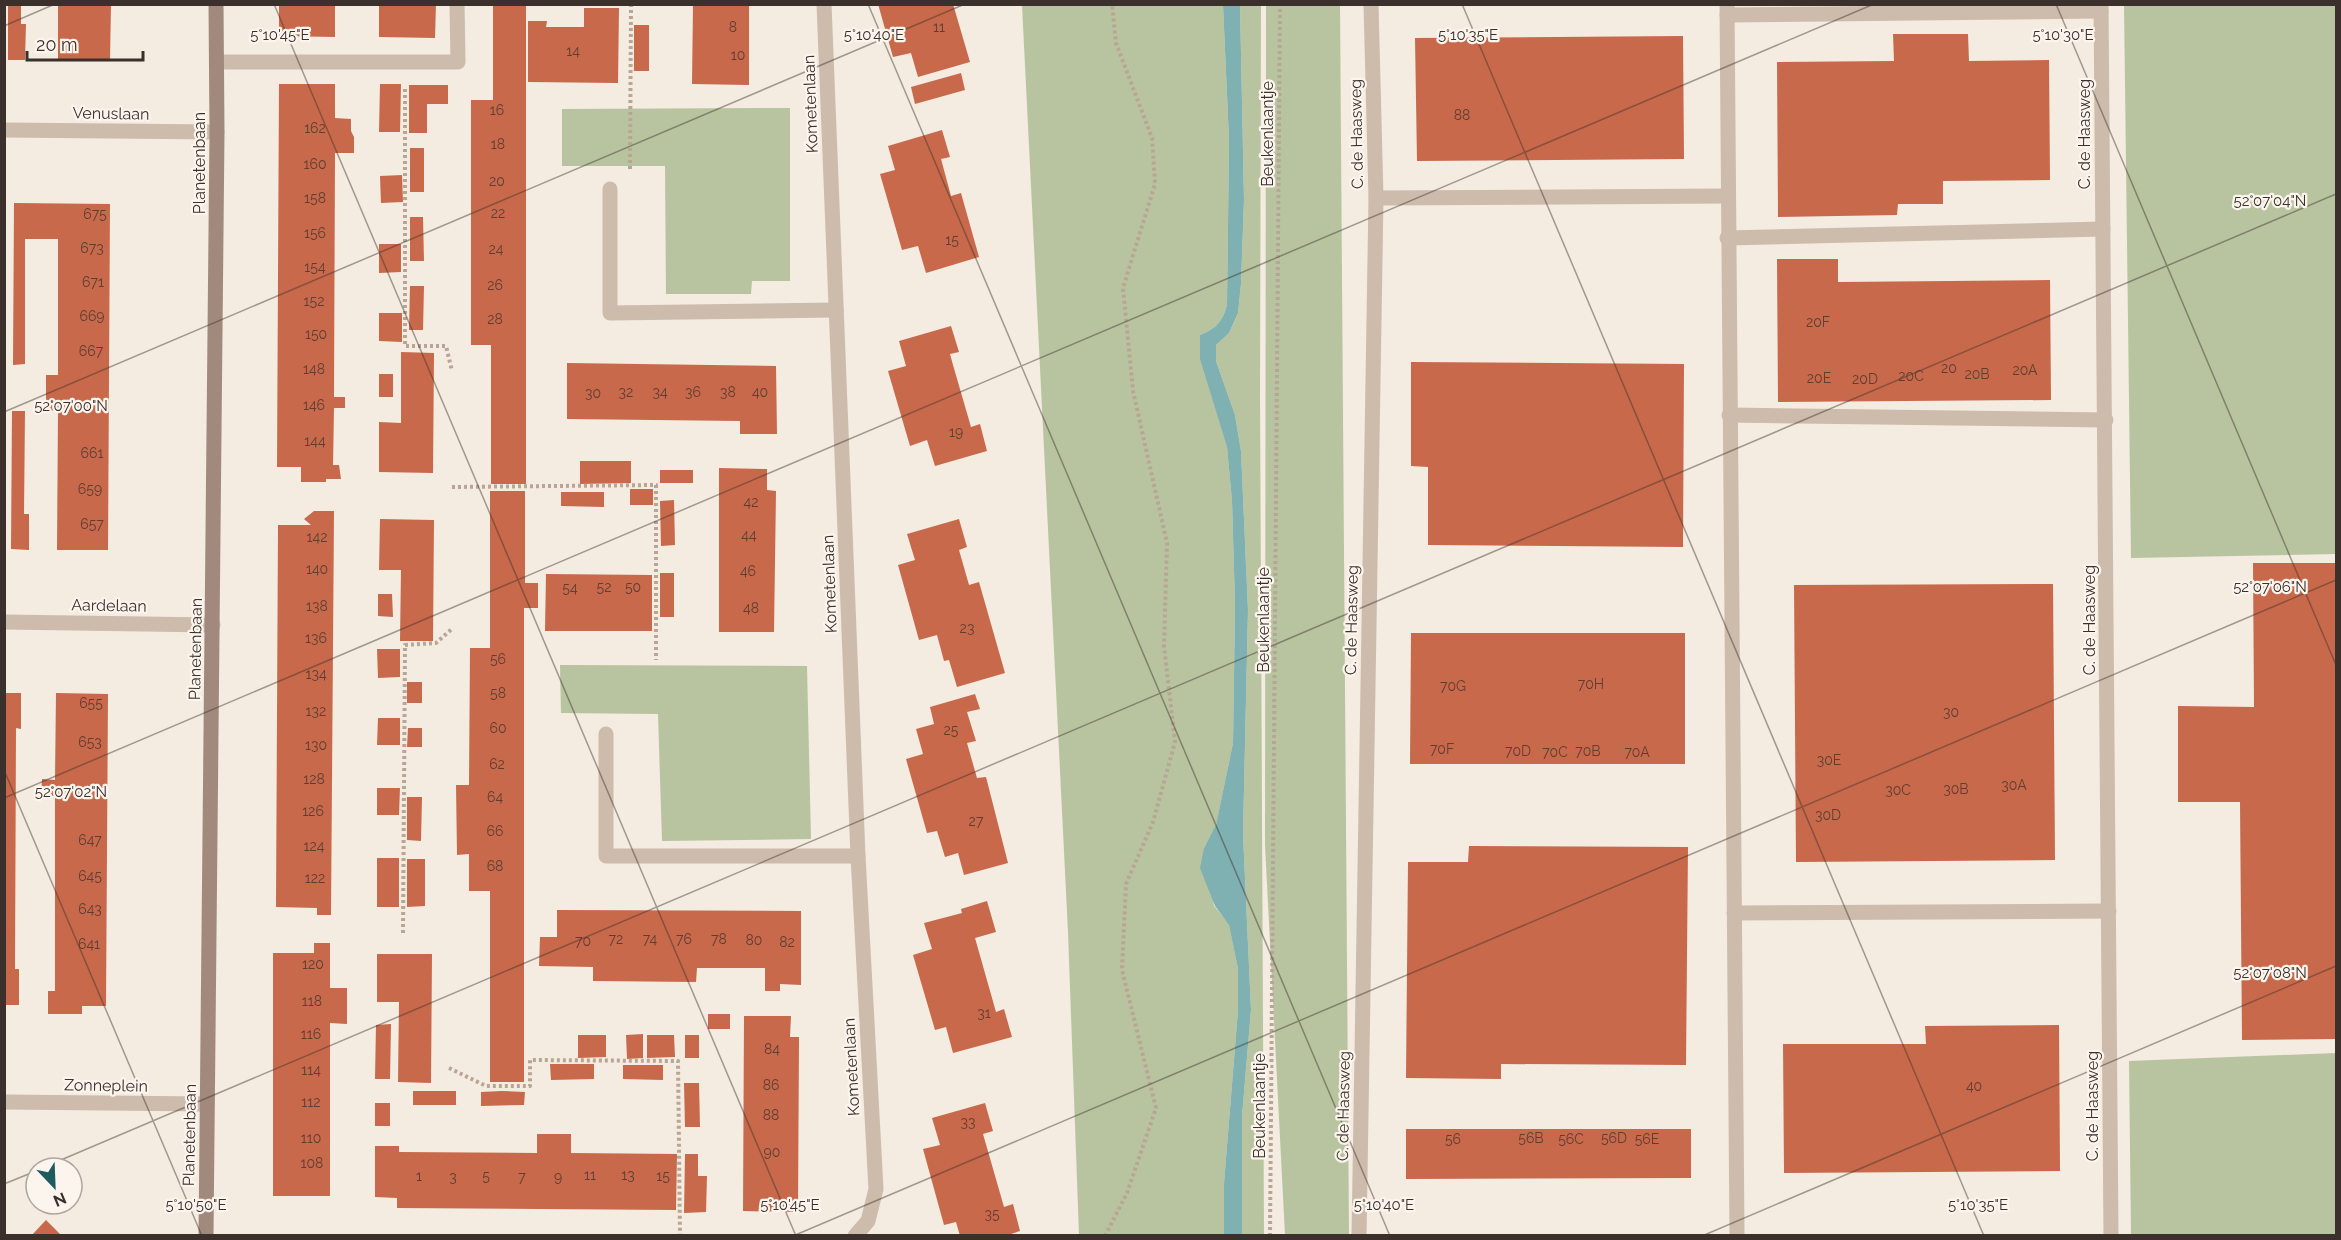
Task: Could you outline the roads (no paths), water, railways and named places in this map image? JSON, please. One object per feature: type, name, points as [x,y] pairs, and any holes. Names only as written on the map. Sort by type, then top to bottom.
[{"type":"street","name":"Planetenbaan","points":[[206,1236],[213,625],[216,4]]},
{"type":"street","points":[[217,62],[458,62],[457,4]]},
{"type":"street","name":"Kometenlaan","points":[[824,4],[858,856],[876,1189],[868,1221],[855,1236]]},
{"type":"street","name":"C. de Haasweg","points":[[1359,1236],[1376,198],[1371,4]]},
{"type":"street","points":[[1737,1236],[1727,238],[1727,10],[2101,8]]},
{"type":"street","name":"C. de Haasweg","points":[[2101,8],[2111,1236]]},
{"type":"street","name":"Venuslaan","points":[[4,130],[217,132]]},
{"type":"street","points":[[610,189],[610,313],[836,310]]},
{"type":"street","points":[[1376,198],[1727,196]]},
{"type":"street","points":[[1727,238],[2103,230]]},
{"type":"street","points":[[1729,415],[2106,420]]},
{"type":"street","name":"Aardelaan","points":[[4,622],[213,625]]},
{"type":"street","points":[[606,734],[606,856],[858,856]]},
{"type":"street","points":[[1734,913],[2109,911]]},
{"type":"street","name":"Zonneplein","points":[[4,1102],[207,1104]]},
{"type":"water","points":[[1223,5],[1240,5],[1244,200],[1241,284],[1238,313],[1229,333],[1216,345],[1216,361],[1235,415],[1241,451],[1248,610],[1243,834],[1251,1010],[1242,1116],[1242,1235],[1224,1236],[1224,1183],[1238,1010],[1238,969],[1229,925],[1215,906],[1200,868],[1204,848],[1216,825],[1233,743],[1235,605],[1232,501],[1227,447],[1200,359],[1200,335],[1218,324],[1227,305],[1229,140]]}]
